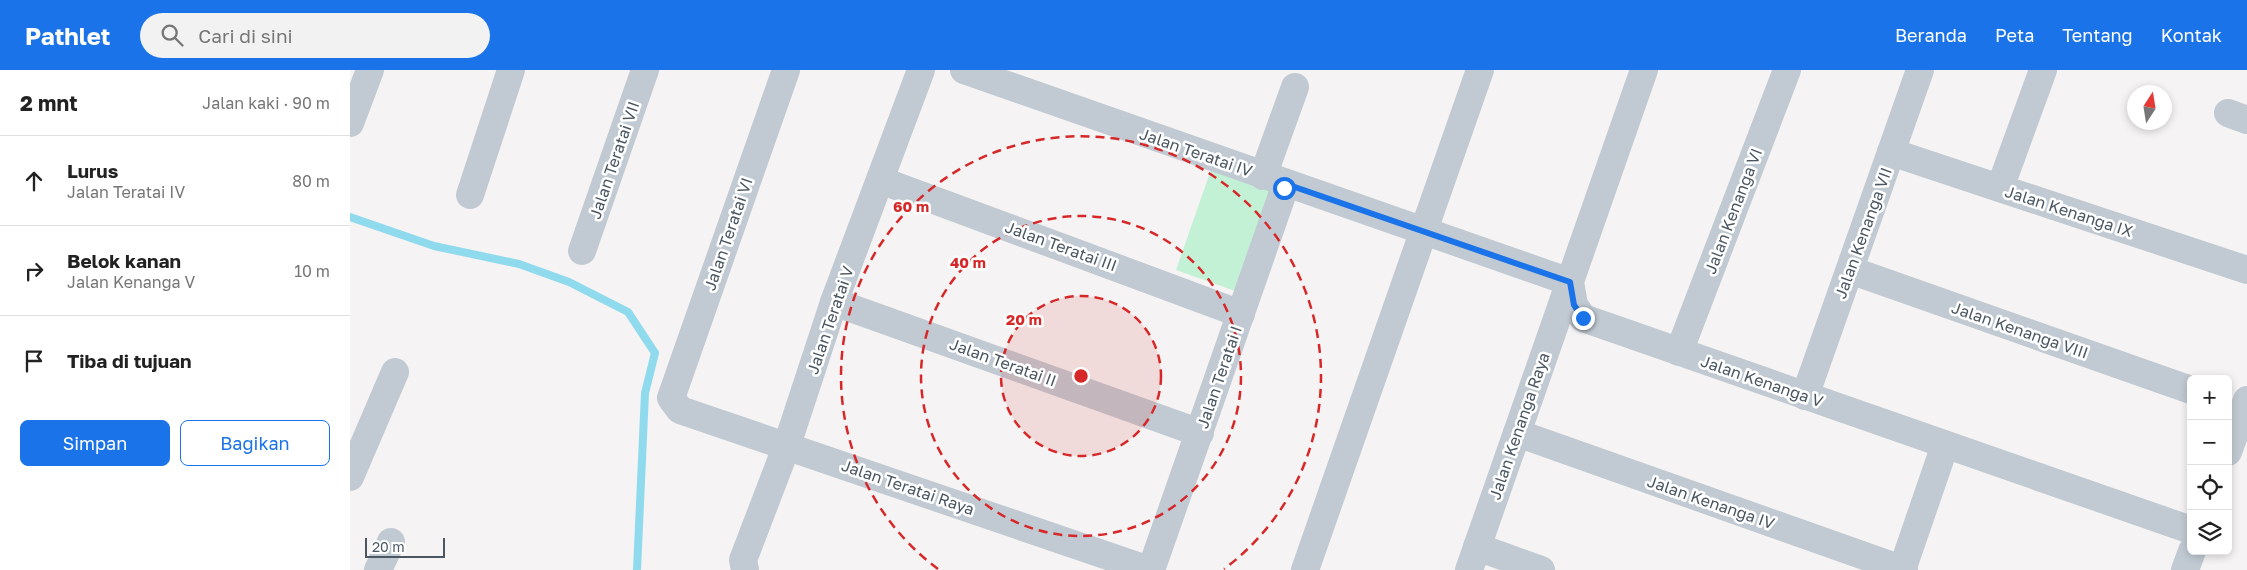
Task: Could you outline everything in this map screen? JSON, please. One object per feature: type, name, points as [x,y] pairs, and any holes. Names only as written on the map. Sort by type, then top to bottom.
[{"type":"street","points":[[350,123],[370,70]]},
{"type":"street","points":[[470,195],[511,70]]},
{"type":"street","name":"Jalan Teratai VII","points":[[582,251],[646,70]]},
{"type":"street","name":"Jalan Teratai VI","points":[[671,398],[786,70]]},
{"type":"street","name":"Jalan Teratai V","points":[[745,570],[742,560],[787,445],[834,302],[921,70]]},
{"type":"street","name":"Jalan Teratai IV","points":[[964,70],[1424,233],[1570,282]]},
{"type":"street","points":[[1305,570],[1480,70]]},
{"type":"street","points":[[1570,282],[1644,70]]},
{"type":"street","name":"Jalan Kenanga VI","points":[[1679,352],[1787,70]]},
{"type":"street","name":"Jalan Kenanga VII","points":[[1805,396],[1920,70]]},
{"type":"street","points":[[2000,188],[2043,70]]},
{"type":"street","name":"Jalan Teratai I","points":[[1150,570],[1241,314],[1295,88]]},
{"type":"street","name":"Jalan Kenanga IX","points":[[1892,152],[2247,270]]},
{"type":"street","name":"Jalan Teratai III","points":[[880,180],[1241,314]]},
{"type":"street","name":"Jalan Kenanga VIII","points":[[1850,270],[2187,389]]},
{"type":"street","name":"Jalan Kenanga V","points":[[1570,282],[1574,305],[1583,318],[2187,529]]},
{"type":"street","name":"Jalan Kenanga Raya","points":[[1473,558],[1570,282]]},
{"type":"street","name":"Jalan Teratai II","points":[[834,302],[1200,432]]},
{"type":"street","points":[[350,477],[395,372]]},
{"type":"street","name":"Jalan Teratai Raya","points":[[671,398],[680,410],[1150,570]]},
{"type":"street","points":[[2232,436],[2240,404]]},
{"type":"street","name":"Jalan Kenanga IV","points":[[1517,434],[1903,570]]},
{"type":"street","points":[[1903,570],[1945,445]]},
{"type":"street","points":[[378,570],[391,542]]},
{"type":"street","points":[[2185,570],[2191,555]]},
{"type":"street","points":[[1473,558],[1541,570]]},
{"type":"green space","points":[[1213,164],[1275,186],[1238,292],[1176,270]]},
{"type":"waterway","points":[[350,217],[434,246],[519,264],[569,282],[628,312],[655,353],[645,393],[637,570]]},
{"type":"route","points":[[1284,188],[1286,184],[1570,282],[1574,305],[1583,318]]}]
